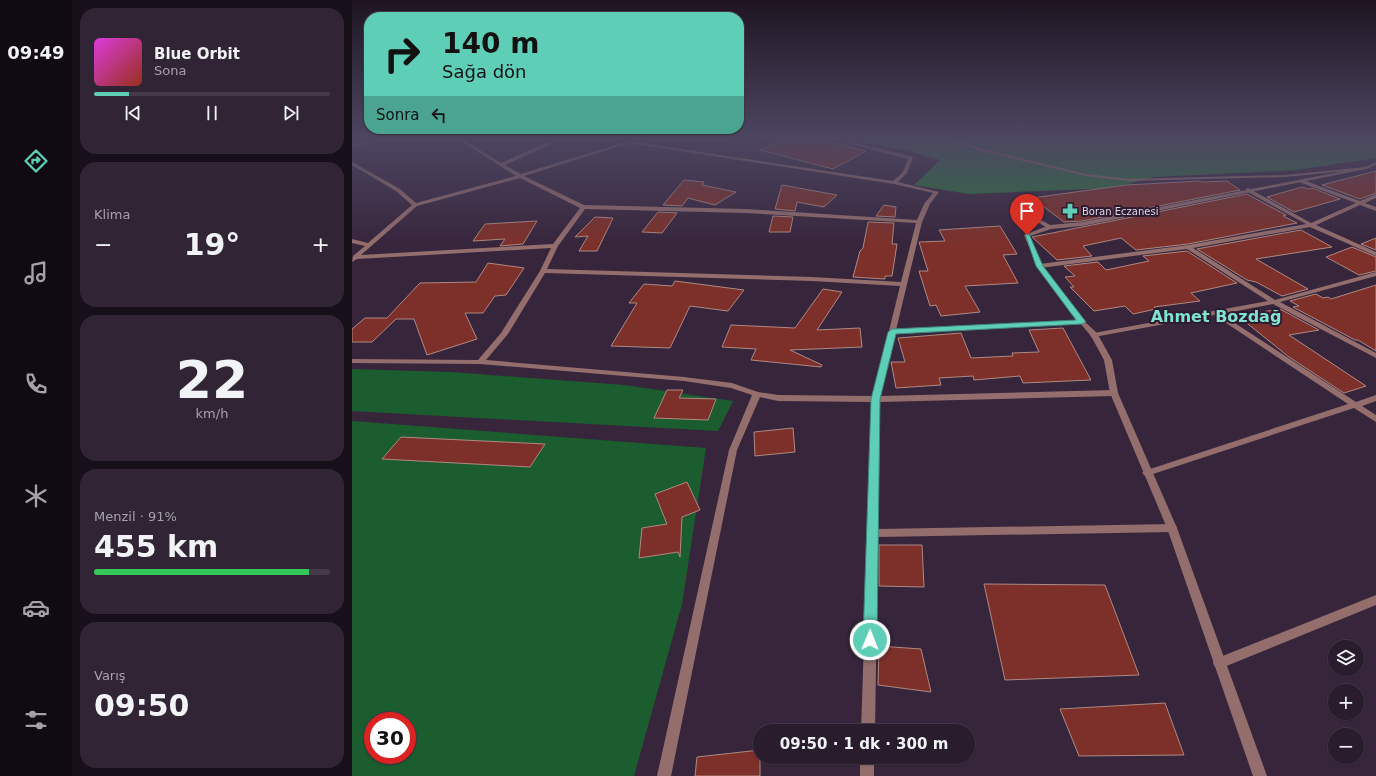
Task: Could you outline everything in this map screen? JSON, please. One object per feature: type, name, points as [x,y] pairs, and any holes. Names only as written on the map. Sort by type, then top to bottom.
[{"type":"street","points":[[368,173],[398,190],[415,205]]},
{"type":"street","points":[[516,173],[583,207],[746,211],[920,222]]},
{"type":"street","points":[[354,258],[415,205],[529,173]]},
{"type":"street","points":[[831,173],[894,183],[936,192],[927,204],[920,222],[876,399],[868,724]]},
{"type":"street","points":[[894,183],[905,173]]},
{"type":"street","points":[[1080,173],[1129,180],[1285,176],[1313,173]]},
{"type":"street","points":[[1260,776],[1172,528],[1147,473],[1114,393],[1108,360],[1094,335],[1082,322],[1040,266],[1027,235],[1050,227],[1082,224],[1248,190],[1340,173]]},
{"type":"street","points":[[1301,181],[1376,209]]},
{"type":"street","points":[[1248,190],[1311,225],[1376,254]]},
{"type":"street","points":[[1040,266],[1188,247],[1311,225],[1362,204],[1376,196]]},
{"type":"street","points":[[480,362],[504,334],[543,271],[555,246],[583,207]]},
{"type":"street","points":[[1018,209],[1050,227]]},
{"type":"street","points":[[352,241],[369,245]]},
{"type":"street","points":[[354,258],[555,246]]},
{"type":"street","points":[[1188,247],[1274,302],[1376,356]]},
{"type":"street","points":[[543,271],[804,279],[904,284]]},
{"type":"street","points":[[1094,335],[1274,302],[1376,274]]},
{"type":"street","points":[[1215,313],[1376,419]]},
{"type":"street","points":[[892,332],[1082,322]]},
{"type":"street","points":[[352,360],[480,362],[684,379],[732,386],[757,394],[778,398],[876,399],[1114,393]]},
{"type":"street","points":[[664,776],[733,450],[757,394]]},
{"type":"street","points":[[1147,473],[1376,398]]},
{"type":"street","points":[[872,533],[1172,528]]},
{"type":"street","points":[[1220,663],[1376,600]]},
{"type":"street","points":[[867,764],[867,776]]},
{"type":"green space","points":[[926,173],[1231,173],[1154,177],[1113,188],[969,194],[914,185]]},
{"type":"green space","points":[[352,369],[450,372],[624,385],[733,401],[718,431],[352,411]]},
{"type":"green space","points":[[352,421],[706,448],[682,604],[634,776],[352,776]]},
{"type":"building","points":[[1367,173],[1376,173],[1376,193],[1360,199],[1322,185]]},
{"type":"building","points":[[684,180],[704,182],[702,185],[736,192],[715,205],[688,198],[682,206],[663,205]]},
{"type":"building","points":[[1227,181],[1240,190],[1082,221],[1064,222],[1032,198],[1126,185]]},
{"type":"building","points":[[782,185],[837,195],[824,207],[797,202],[795,211],[775,209]]},
{"type":"building","points":[[1302,187],[1308,189],[1312,188],[1340,199],[1294,212],[1267,197]]},
{"type":"building","points":[[1247,194],[1286,215],[1283,216],[1297,223],[1188,244],[1136,250],[1121,238],[1083,246],[1092,256],[1057,260],[1032,237]]},
{"type":"building","points":[[884,205],[896,207],[895,217],[876,216]]},
{"type":"building","points":[[658,212],[677,213],[662,233],[642,232]]},
{"type":"building","points":[[773,216],[793,217],[790,232],[769,232]]},
{"type":"building","points":[[595,217],[613,218],[597,251],[579,251],[588,236],[575,237]]},
{"type":"building","points":[[537,221],[523,244],[500,246],[505,239],[473,241],[485,224]]},
{"type":"building","points":[[868,222],[894,223],[892,244],[897,244],[892,276],[885,276],[885,279],[853,277],[860,251],[863,248]]},
{"type":"building","points":[[1000,226],[1017,254],[1003,255],[1018,283],[965,286],[980,312],[941,316],[936,305],[930,306],[919,271],[928,271],[919,242],[945,241],[939,230]]},
{"type":"building","points":[[1301,230],[1332,247],[1256,259],[1308,289],[1282,296],[1256,282],[1247,280],[1197,249]]},
{"type":"building","points":[[1376,238],[1376,250],[1361,244]]},
{"type":"building","points":[[1352,247],[1376,257],[1376,271],[1359,275],[1326,257]]},
{"type":"building","points":[[1187,251],[1237,283],[1191,293],[1200,301],[1154,307],[1156,309],[1133,314],[1125,306],[1094,311],[1070,287],[1074,287],[1065,277],[1075,276],[1064,266],[1098,262],[1106,270],[1149,261],[1143,256]]},
{"type":"building","points":[[488,263],[524,268],[506,295],[495,296],[483,313],[465,313],[477,339],[427,355],[414,319],[396,319],[372,342],[352,342],[352,329],[365,318],[387,318],[420,283],[476,282]]},
{"type":"building","points":[[675,281],[744,290],[728,311],[690,306],[670,348],[611,346],[637,303],[629,303],[644,284],[672,286]]},
{"type":"building","points":[[1376,285],[1376,351],[1358,340],[1355,340],[1293,307],[1299,306],[1290,301],[1316,294],[1323,298],[1328,297],[1331,299]]},
{"type":"building","points":[[823,289],[842,292],[817,330],[860,328],[862,347],[790,350],[822,365],[821,367],[751,360],[756,349],[722,347],[731,325],[795,328]]},
{"type":"building","points":[[1280,309],[1319,330],[1289,335],[1366,386],[1344,393],[1289,357],[1238,316]]},
{"type":"building","points":[[1063,328],[1091,380],[1023,383],[1020,376],[974,380],[973,376],[939,378],[941,385],[896,388],[891,362],[905,362],[898,338],[961,333],[971,358],[1013,356],[1012,353],[1039,352],[1029,330]]},
{"type":"building","points":[[667,390],[683,390],[679,398],[716,399],[708,420],[654,418]]},
{"type":"building","points":[[793,428],[795,452],[755,456],[754,432]]},
{"type":"building","points":[[401,437],[545,444],[530,467],[382,459]]},
{"type":"building","points":[[687,482],[700,510],[682,517],[680,557],[678,552],[639,558],[642,528],[667,524],[655,494]]},
{"type":"building","points":[[879,545],[922,545],[924,587],[879,586]]},
{"type":"building","points":[[984,584],[1105,585],[1139,675],[1005,680]]},
{"type":"building","points":[[879,646],[921,649],[931,692],[878,685]]},
{"type":"building","points":[[1165,703],[1184,755],[1079,756],[1060,709]]},
{"type":"building","points":[[753,751],[753,764],[760,764],[760,776],[695,776],[697,757]]},
{"type":"place","name":"Boran Eczanesi","points":[[1070,211]]},
{"type":"district","name":"Ahmet Bozdağ","points":[[1216,316]]},
{"type":"route","points":[[870,640],[876,399],[892,332],[1082,322],[1040,266],[1027,235]]}]
